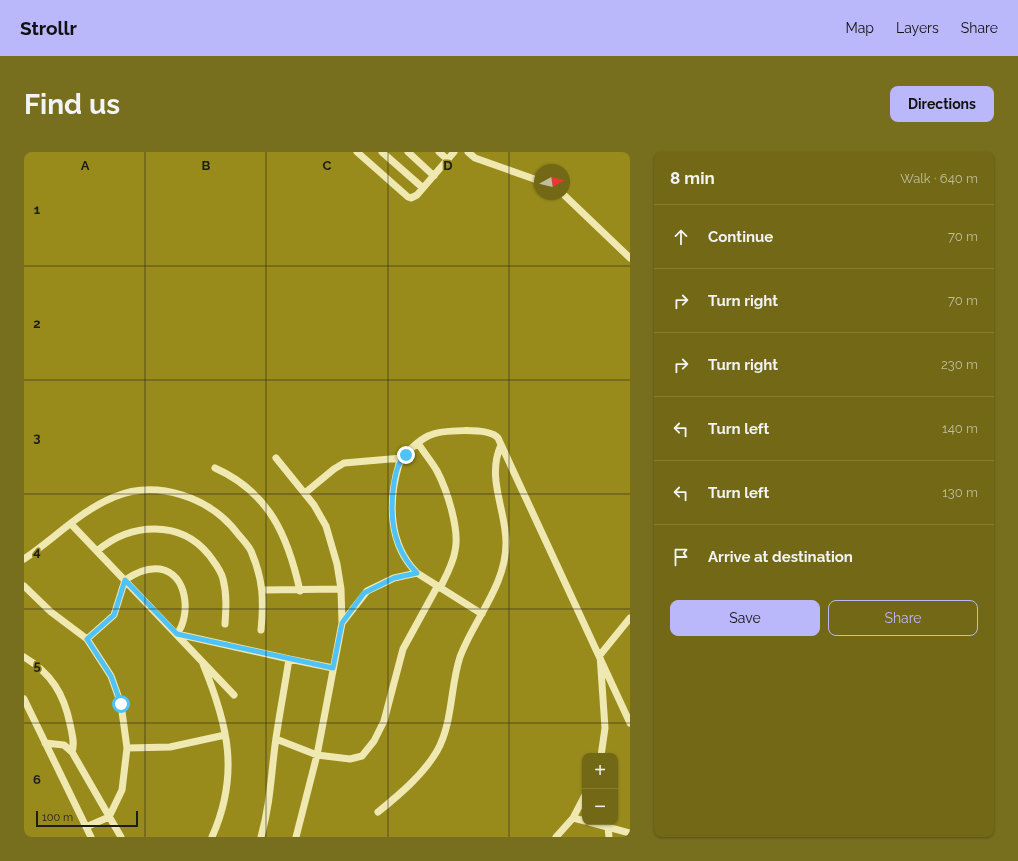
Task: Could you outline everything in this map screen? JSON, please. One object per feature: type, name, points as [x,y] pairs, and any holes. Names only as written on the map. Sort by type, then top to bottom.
[{"type":"street","points":[[357,152],[408,198],[414,197],[454,152]]},
{"type":"street","points":[[382,152],[423,188]]},
{"type":"street","points":[[408,152],[434,176]]},
{"type":"street","points":[[438,152],[448,160]]},
{"type":"street","points":[[468,152],[475,158],[534,179]]},
{"type":"street","points":[[569,200],[630,258]]},
{"type":"street","points":[[482,614],[417,573],[410,566],[401,551],[393,523],[392,496],[397,470],[402,458],[418,443],[437,433],[461,431],[493,434],[498,438],[600,655],[630,723]]},
{"type":"street","points":[[276,739],[317,755],[347,759],[358,758],[362,756],[374,741],[384,721],[403,649],[452,565],[455,552],[456,539],[446,493],[437,472],[418,443]]},
{"type":"street","points":[[378,812],[400,793],[425,767],[438,749],[446,724],[457,667],[468,638],[482,614],[498,581],[506,543],[501,505],[494,479],[496,456],[501,445]]},
{"type":"street","points":[[276,458],[305,493],[326,526],[337,564],[341,589],[342,623],[317,755],[296,837]]},
{"type":"street","points":[[305,493],[334,468],[344,463],[402,458]]},
{"type":"street","points":[[215,468],[240,481],[253,492],[278,525],[293,560],[300,591]]},
{"type":"street","points":[[24,559],[83,514],[115,496],[146,491],[177,493],[204,503],[234,528],[250,549],[263,590],[264,602],[261,630]]},
{"type":"street","points":[[71,524],[234,695]]},
{"type":"street","points":[[97,552],[106,544],[121,536],[152,528],[166,528],[192,539],[204,549],[223,577],[226,592],[225,624]]},
{"type":"street","points":[[87,639],[114,615],[125,580],[134,574],[151,569],[161,569],[179,582],[183,590],[185,609],[183,622],[177,634]]},
{"type":"street","points":[[342,623],[366,591],[394,578],[417,573]]},
{"type":"street","points":[[24,586],[51,612],[87,639],[111,676],[121,704],[127,748],[122,790],[109,817],[86,827]]},
{"type":"street","points":[[263,590],[300,591],[341,589]]},
{"type":"street","points":[[601,753],[605,728],[600,655],[630,618]]},
{"type":"street","points":[[177,634],[333,668]]},
{"type":"street","points":[[24,657],[44,670],[61,693],[74,740],[72,752]]},
{"type":"street","points":[[201,659],[213,690],[225,735],[229,774],[222,815],[212,837]]},
{"type":"street","points":[[261,837],[268,813],[272,789],[276,739],[289,659]]},
{"type":"street","points":[[24,699],[91,837]]},
{"type":"street","points":[[127,748],[170,747],[225,735]]},
{"type":"street","points":[[45,743],[64,745],[72,752],[121,837]]},
{"type":"street","points":[[556,837],[573,818],[582,802]]},
{"type":"street","points":[[573,818],[582,820]]},
{"type":"street","points":[[600,825],[630,833]]},
{"type":"street","points":[[608,827],[608,837]]},
{"type":"route","points":[[121,704],[111,676],[87,639],[114,615],[120,600],[125,580],[177,634],[333,668],[342,623],[364,593],[394,578],[417,573],[410,566],[401,551],[394,530],[392,514],[392,496],[397,470],[402,458],[406,455]]}]
